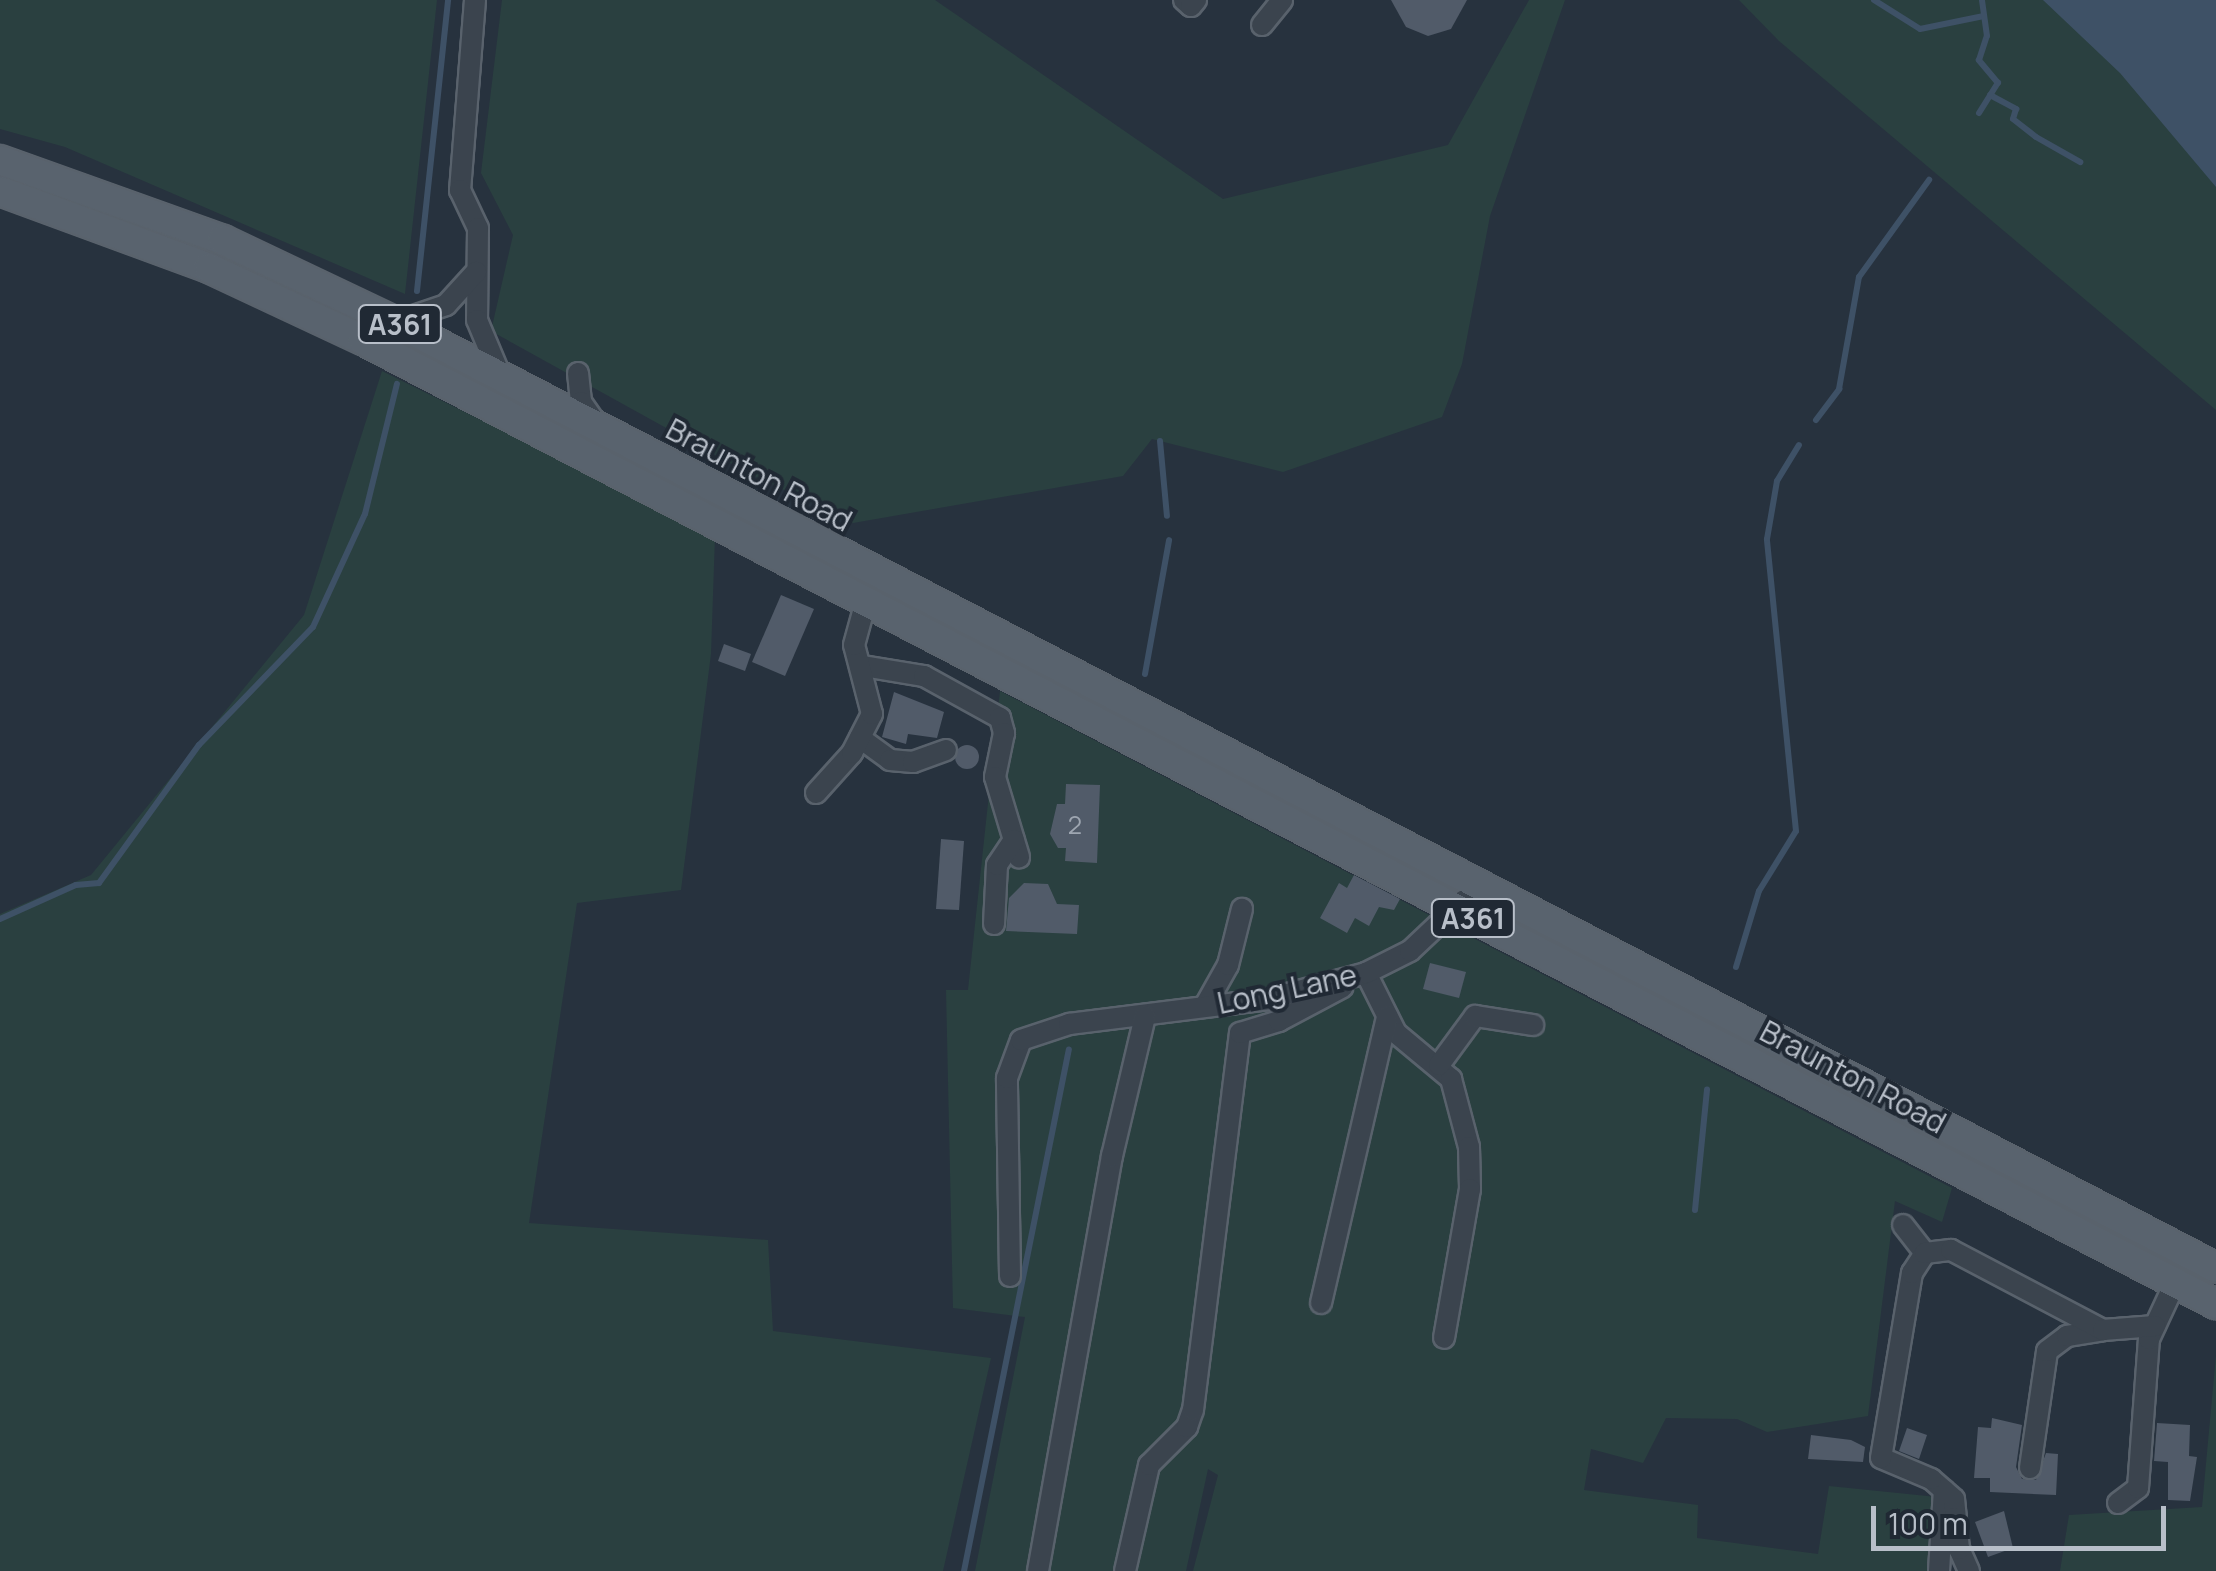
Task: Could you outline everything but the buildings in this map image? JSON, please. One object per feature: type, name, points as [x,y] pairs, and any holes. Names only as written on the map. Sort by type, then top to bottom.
[{"type":"main road","name":"Braunton Road","points":[[0,160],[223,240],[396,322],[2216,1268]]},
{"type":"main road","name":"Braunton Road","points":[[0,191],[209,268],[362,340],[2216,1304]]},
{"type":"street","points":[[475,0],[460,190],[478,228],[476,320],[500,376]]},
{"type":"street","points":[[1184,0],[1191,6],[1196,0]]},
{"type":"street","points":[[1262,24],[1282,0]]},
{"type":"street","points":[[396,322],[446,305],[476,272]]},
{"type":"street","points":[[578,373],[581,402],[600,430]]},
{"type":"street","points":[[816,794],[860,738],[872,714],[863,666],[854,645],[866,601]]},
{"type":"street","points":[[863,666],[915,672],[1000,718],[1004,733],[995,777],[1016,849],[997,865],[994,924]]},
{"type":"street","points":[[860,738],[890,760],[914,762],[946,750]]},
{"type":"street","points":[[1458,910],[1474,880]]},
{"type":"street","points":[[1204,1006],[1228,966],[1242,910]]},
{"type":"street","name":"Long Lane","points":[[1010,1276],[1007,1078],[1014,1049],[1034,1031],[1269,999],[1366,973],[1410,951],[1458,910]]},
{"type":"street","points":[[1125,1571],[1149,1465],[1187,1427],[1193,1410],[1240,1032],[1309,1007],[1366,973],[1396,1033],[1452,1078],[1469,1147],[1470,1189],[1444,1338]]},
{"type":"street","points":[[1038,1571],[1112,1156],[1145,1016]]},
{"type":"street","points":[[1440,1065],[1475,1016],[1533,1026]]},
{"type":"street","points":[[1321,1302],[1387,1017]]},
{"type":"street","points":[[1903,1224],[1924,1253]]},
{"type":"street","points":[[1924,1253],[1951,1250],[2103,1330]]},
{"type":"street","points":[[1924,1253],[1912,1273],[1882,1458],[1944,1490],[1958,1510],[1959,1549],[1969,1571]]},
{"type":"street","points":[[2118,1504],[2138,1488],[2155,1326],[2175,1283]]},
{"type":"street","points":[[2030,1468],[2047,1351],[2067,1336],[2155,1326]]},
{"type":"street","points":[[1938,1571],[1944,1490]]},
{"type":"green space","points":[[0,0],[437,0],[405,294],[65,147],[0,129]]},
{"type":"green space","points":[[502,0],[935,0],[1223,199],[1448,145],[1529,0],[1565,0],[1490,216],[1462,364],[1442,417],[1283,472],[1152,439],[1123,476],[853,523],[744,471],[491,331],[513,235],[481,173]]},
{"type":"green space","points":[[1739,0],[2216,0],[2216,410],[1779,41]]},
{"type":"green space","points":[[382,371],[715,536],[711,654],[681,890],[577,903],[529,1223],[768,1240],[773,1331],[991,1358],[943,1571],[0,1571],[0,914],[91,875],[304,615]]},
{"type":"green space","points":[[1000,691],[1952,1188],[1942,1222],[1895,1201],[1868,1416],[1767,1432],[1737,1419],[1666,1418],[1643,1463],[1591,1449],[1584,1490],[1698,1505],[1697,1538],[1818,1554],[1829,1486],[1937,1497],[1932,1571],[1193,1571],[1218,1475],[1208,1469],[1186,1571],[975,1571],[1025,1317],[953,1308],[946,990],[968,990]]},
{"type":"green space","points":[[2216,1355],[2216,1571],[2060,1571],[2069,1515],[2202,1507]]},
{"type":"water","points":[[2043,0],[2216,0],[2216,187],[2120,73]]},
{"type":"waterway","points":[[417,291],[448,0]]},
{"type":"waterway","points":[[1874,0],[1920,29],[1984,16]]},
{"type":"waterway","points":[[1979,113],[1998,83],[1979,60],[1987,36],[1982,0]]},
{"type":"waterway","points":[[1990,95],[2016,109],[2013,119],[2036,137],[2080,162]]},
{"type":"waterway","points":[[1816,420],[1839,389],[1859,277],[1929,180]]},
{"type":"waterway","points":[[0,919],[76,885],[99,883],[199,745],[313,627],[365,514],[397,384]]},
{"type":"waterway","points":[[1160,441],[1167,516]]},
{"type":"waterway","points":[[1736,967],[1759,891],[1796,831],[1767,539],[1777,481],[1799,445]]},
{"type":"waterway","points":[[1145,674],[1169,540]]},
{"type":"waterway","points":[[964,1571],[1069,1049]]},
{"type":"waterway","points":[[1695,1210],[1707,1090]]}]
